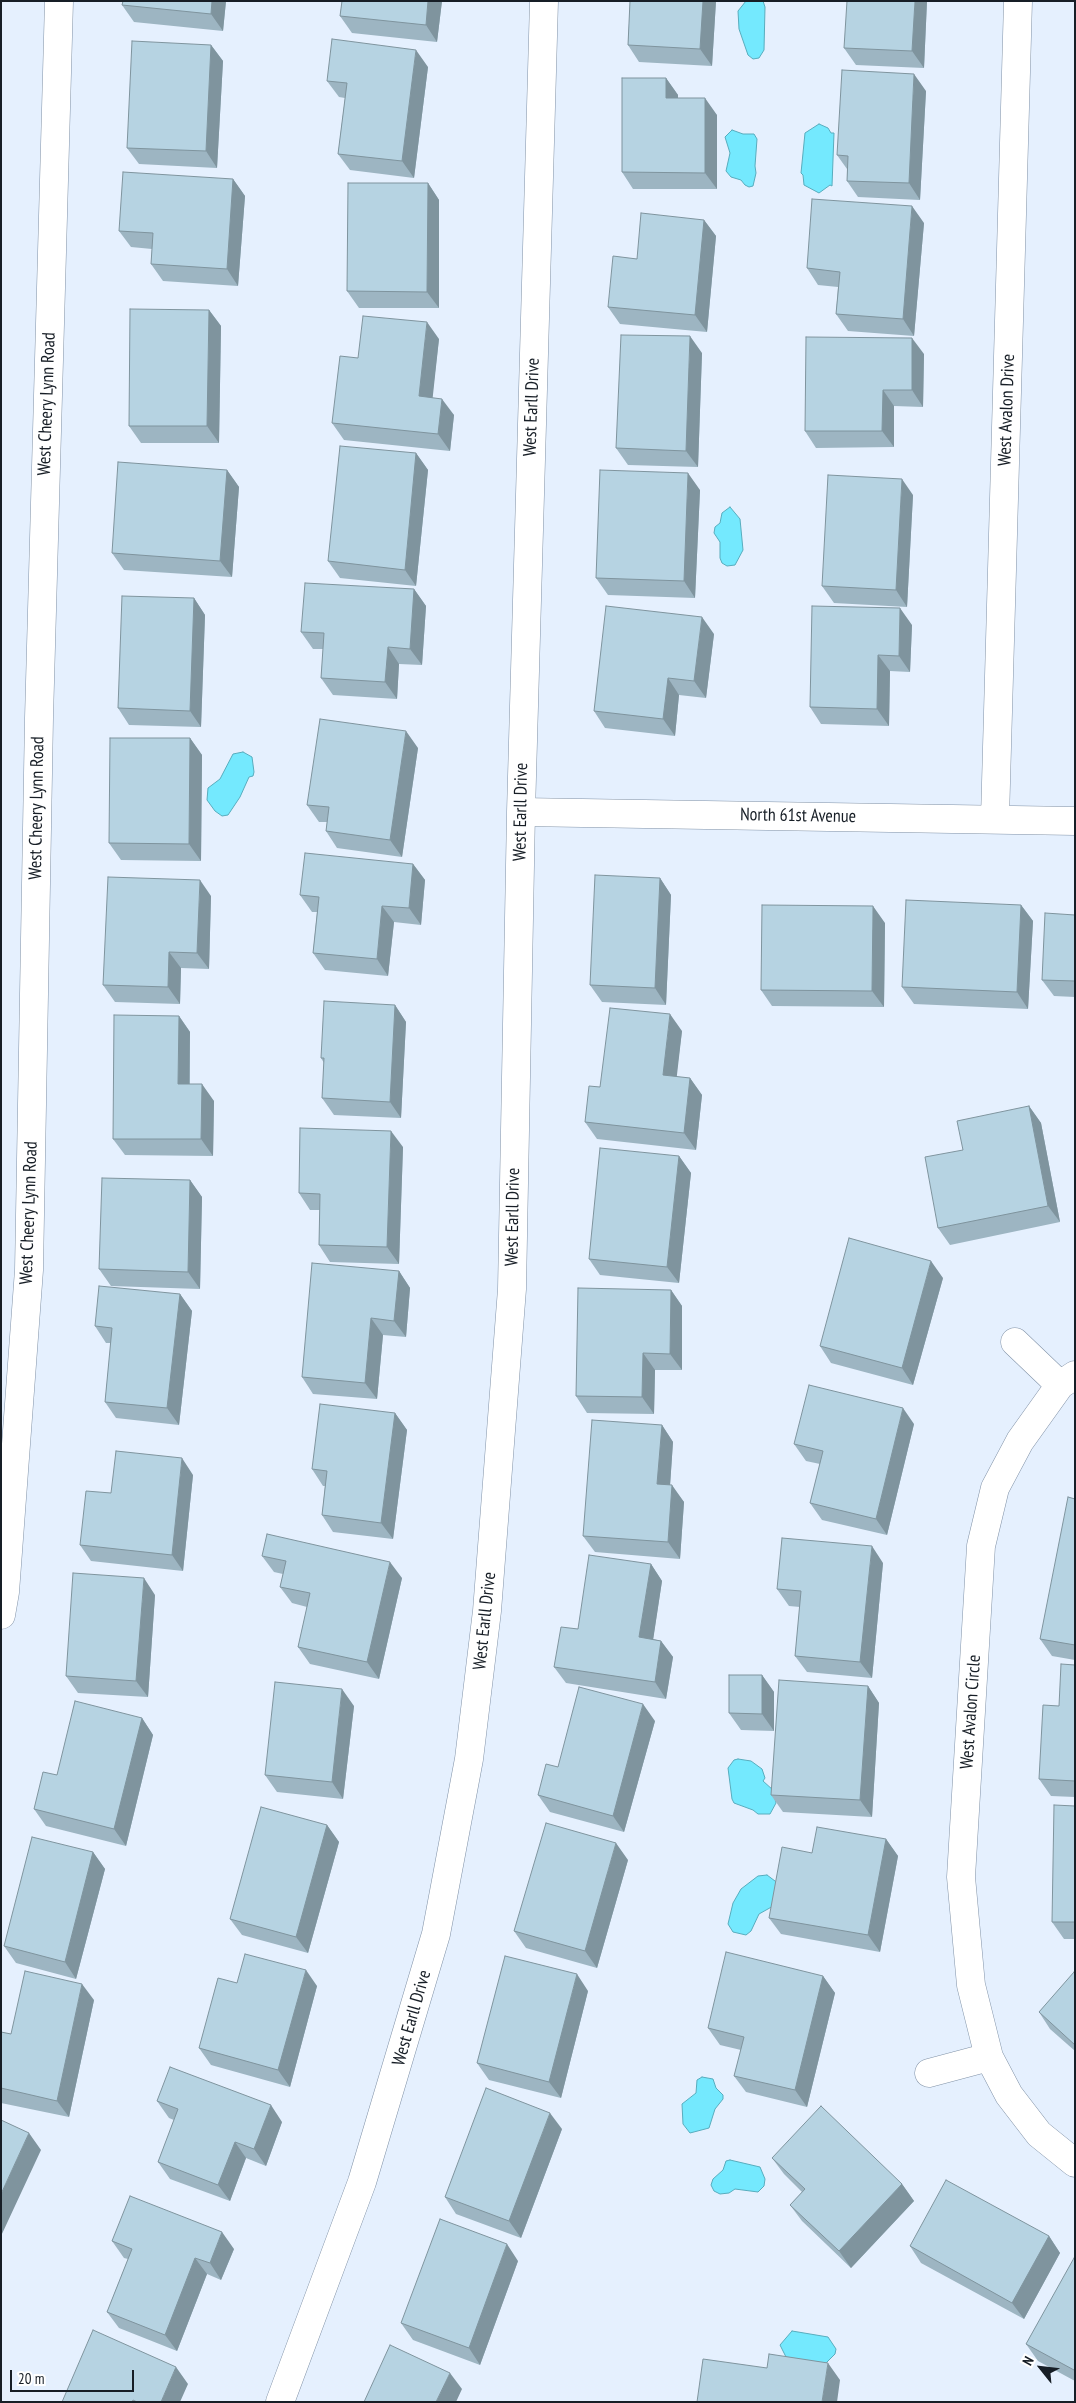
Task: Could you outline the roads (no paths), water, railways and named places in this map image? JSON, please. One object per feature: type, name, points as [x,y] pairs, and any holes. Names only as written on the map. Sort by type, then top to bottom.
[{"type":"street","name":"West Cheery Lynn Road","points":[[1,1615],[5,1592],[29,1270],[39,718],[59,1]]},
{"type":"street","name":"West Earll Drive","points":[[280,2402],[362,2182],[436,1934],[469,1759],[488,1592],[512,1289],[521,812],[544,1]]},
{"type":"street","name":"West Avalon Drive","points":[[995,818],[1018,1]]},
{"type":"street","name":"North 61st Avenue","points":[[521,812],[995,818],[1075,821]]},
{"type":"street","name":"West Avalon Circle","points":[[1015,1342],[1068,1380],[1020,1441],[995,1488],[981,1546],[961,1877],[971,1985],[989,2057],[1009,2095],[1039,2134],[1075,2163]]},
{"type":"street","points":[[929,2073],[989,2057]]},
{"type":"water","points":[[746,1],[763,1],[765,7],[764,50],[759,58],[753,59],[748,55],[739,29],[738,11]]},
{"type":"water","points":[[819,124],[828,128],[831,133],[834,133],[832,186],[830,185],[819,193],[804,185],[801,173],[805,133]]},
{"type":"water","points":[[732,130],[743,134],[754,134],[757,139],[756,173],[753,186],[745,185],[741,180],[731,177],[726,171],[730,153],[725,137]]},
{"type":"water","points":[[730,507],[740,519],[743,550],[735,565],[727,566],[722,563],[720,558],[720,542],[714,533],[715,527],[720,523],[722,513]]},
{"type":"water","points":[[243,752],[252,757],[253,776],[249,777],[240,797],[228,815],[222,816],[215,811],[207,800],[208,788],[220,779],[233,754]]},
{"type":"water","points":[[734,1760],[751,1761],[762,1769],[765,1778],[763,1781],[773,1790],[776,1803],[770,1814],[758,1814],[753,1810],[734,1803],[728,1768]]},
{"type":"water","points":[[767,1875],[779,1884],[775,1905],[759,1914],[751,1931],[746,1935],[733,1932],[728,1924],[733,1903],[741,1889],[758,1876]]},
{"type":"water","points":[[702,2077],[713,2079],[716,2088],[723,2095],[723,2099],[715,2109],[709,2128],[690,2133],[683,2124],[682,2104],[696,2093],[697,2080]]},
{"type":"water","points":[[730,2160],[760,2167],[765,2179],[764,2186],[758,2192],[735,2189],[729,2193],[720,2194],[714,2191],[711,2185],[713,2179],[723,2170],[726,2161]]},
{"type":"water","points":[[792,2331],[828,2337],[836,2349],[835,2354],[825,2364],[787,2359],[780,2345]]}]
